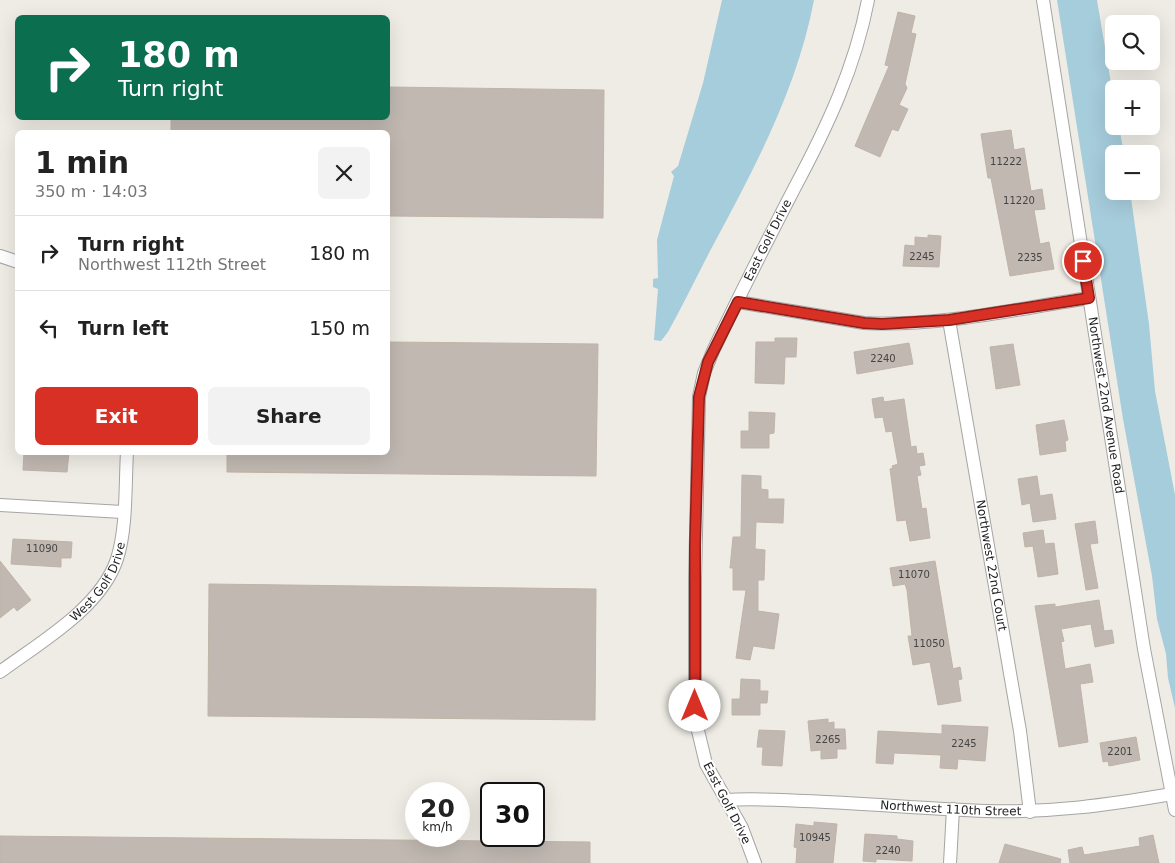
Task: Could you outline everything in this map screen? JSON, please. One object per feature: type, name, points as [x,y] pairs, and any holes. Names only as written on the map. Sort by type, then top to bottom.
[{"type":"street","name":"East Golf Drive","points":[[755,863],[742,828],[706,764],[696,724],[695,546],[700,392],[708,362],[821,140],[852,64],[868,0]]},
{"type":"street","name":"Northwest 22nd Avenue Road","points":[[1043,0],[1144,649],[1175,810]]},
{"type":"street","points":[[0,256],[15,261]]},
{"type":"street","points":[[738,302],[864,323],[949,320],[1089,298]]},
{"type":"street","name":"Northwest 22nd Court","points":[[949,320],[1020,731],[1030,812]]},
{"type":"street","name":"West Golf Drive","points":[[0,672],[68,621],[89,602],[105,583],[112,571],[120,547],[127,455]]},
{"type":"street","points":[[0,504],[123,512]]},
{"type":"street","name":"Northwest 110th Street","points":[[727,800],[817,801],[1030,812],[1079,809],[1172,794]]},
{"type":"street","points":[[950,863],[953,809]]},
{"type":"water","points":[[722,0],[814,0],[797,66],[772,129],[742,191],[668,332],[661,341],[654,340],[658,289],[653,287],[653,279],[658,278],[657,240],[674,176],[671,172],[678,166],[703,83]]},
{"type":"water","points":[[1057,0],[1097,0],[1105,48],[1105,70],[1109,70],[1110,80],[1105,80],[1105,135],[1121,135],[1122,145],[1105,145],[1105,200],[1131,200],[1149,324],[1155,391],[1175,495],[1175,708],[1168,678],[1166,654],[1157,619],[1152,576],[1123,419]]},
{"type":"building","points":[[898,12],[915,16],[911,33],[916,34],[905,84],[907,88],[899,105],[908,109],[898,131],[892,129],[880,157],[855,146],[889,66],[885,65]]},
{"type":"building","points":[[390,87],[604,90],[603,218],[390,216],[390,130],[171,130],[171,120],[390,120]]},
{"type":"building","points":[[1011,130],[1014,150],[1024,148],[1031,191],[1042,189],[1045,209],[1034,210],[1040,244],[1049,242],[1054,269],[1010,276],[991,178],[988,178],[981,134]]},
{"type":"building","points":[[928,235],[941,236],[939,267],[903,266],[905,245],[915,246],[915,237],[928,238]]},
{"type":"building","points":[[775,338],[797,338],[796,357],[785,357],[784,384],[755,383],[756,342],[775,342]]},
{"type":"building","points":[[390,342],[598,344],[596,476],[227,472],[227,455],[390,455]]},
{"type":"building","points":[[909,343],[913,364],[857,374],[854,352]]},
{"type":"building","points":[[1013,344],[1020,385],[996,389],[990,347]]},
{"type":"building","points":[[883,397],[884,402],[904,399],[911,447],[916,446],[917,454],[923,453],[925,465],[919,466],[921,475],[917,476],[922,509],[926,508],[930,538],[910,541],[906,520],[897,521],[890,469],[898,464],[892,431],[886,432],[883,417],[875,418],[872,399]]},
{"type":"building","points":[[749,412],[775,413],[774,433],[769,434],[769,448],[741,448],[741,431],[749,431]]},
{"type":"building","points":[[1064,420],[1068,440],[1065,441],[1066,451],[1040,455],[1036,425]]},
{"type":"building","points":[[24,455],[69,455],[67,472],[23,470]]},
{"type":"building","points":[[742,475],[761,476],[761,489],[768,490],[768,499],[784,499],[783,523],[756,522],[755,549],[765,550],[764,580],[758,580],[758,611],[779,614],[774,649],[753,646],[750,660],[736,658],[746,590],[733,590],[733,568],[730,568],[733,537],[741,537]]},
{"type":"building","points":[[1037,476],[1040,496],[1052,494],[1056,519],[1033,522],[1030,503],[1022,505],[1018,479]]},
{"type":"building","points":[[1095,521],[1098,543],[1090,544],[1098,588],[1086,590],[1075,524]]},
{"type":"building","points":[[1043,530],[1045,544],[1054,543],[1058,574],[1038,577],[1033,546],[1025,547],[1023,533]]},
{"type":"building","points":[[13,539],[72,542],[71,558],[61,558],[61,567],[11,564]]},
{"type":"building","points":[[0,561],[31,600],[17,611],[14,607],[0,618]]},
{"type":"building","points":[[935,561],[953,669],[960,667],[962,679],[958,680],[961,701],[938,705],[930,662],[913,665],[908,636],[912,636],[907,590],[905,584],[893,586],[890,568]]},
{"type":"building","points":[[209,584],[596,589],[595,720],[208,716]]},
{"type":"building","points":[[1099,600],[1104,631],[1112,630],[1114,643],[1095,647],[1091,624],[1061,629],[1064,641],[1061,642],[1065,669],[1090,664],[1093,682],[1080,684],[1088,742],[1059,747],[1035,606],[1055,604],[1055,607]]},
{"type":"building","points":[[741,679],[760,680],[760,691],[768,691],[767,703],[760,703],[760,715],[732,715],[732,699],[740,699]]},
{"type":"building","points":[[828,719],[828,723],[834,722],[834,729],[845,729],[846,749],[837,749],[837,758],[821,759],[821,750],[811,751],[808,721]]},
{"type":"building","points":[[942,725],[988,727],[985,761],[958,759],[957,769],[940,768],[941,755],[894,753],[893,764],[876,763],[878,731],[942,734]]},
{"type":"building","points":[[759,730],[785,731],[782,766],[762,765],[763,747],[757,747]]},
{"type":"building","points":[[1136,737],[1140,760],[1109,766],[1108,761],[1103,762],[1100,743]]},
{"type":"building","points":[[814,822],[837,824],[833,863],[796,863],[797,848],[794,847],[796,824],[814,826]]},
{"type":"building","points":[[865,834],[897,836],[897,839],[913,841],[912,861],[876,859],[876,862],[863,861]]},
{"type":"building","points":[[1153,835],[1159,863],[1070,863],[1068,850],[1082,847],[1084,855],[1140,846],[1139,838]]},
{"type":"building","points":[[0,836],[405,840],[405,847],[470,847],[470,841],[480,841],[480,847],[545,847],[545,842],[590,842],[590,863],[0,863]]},
{"type":"building","points":[[1005,844],[1061,859],[1060,863],[999,863]]},
{"type":"route","points":[[695,706],[695,546],[699,397],[708,362],[738,302],[864,323],[882,324],[949,320],[1089,298],[1083,261]]}]
